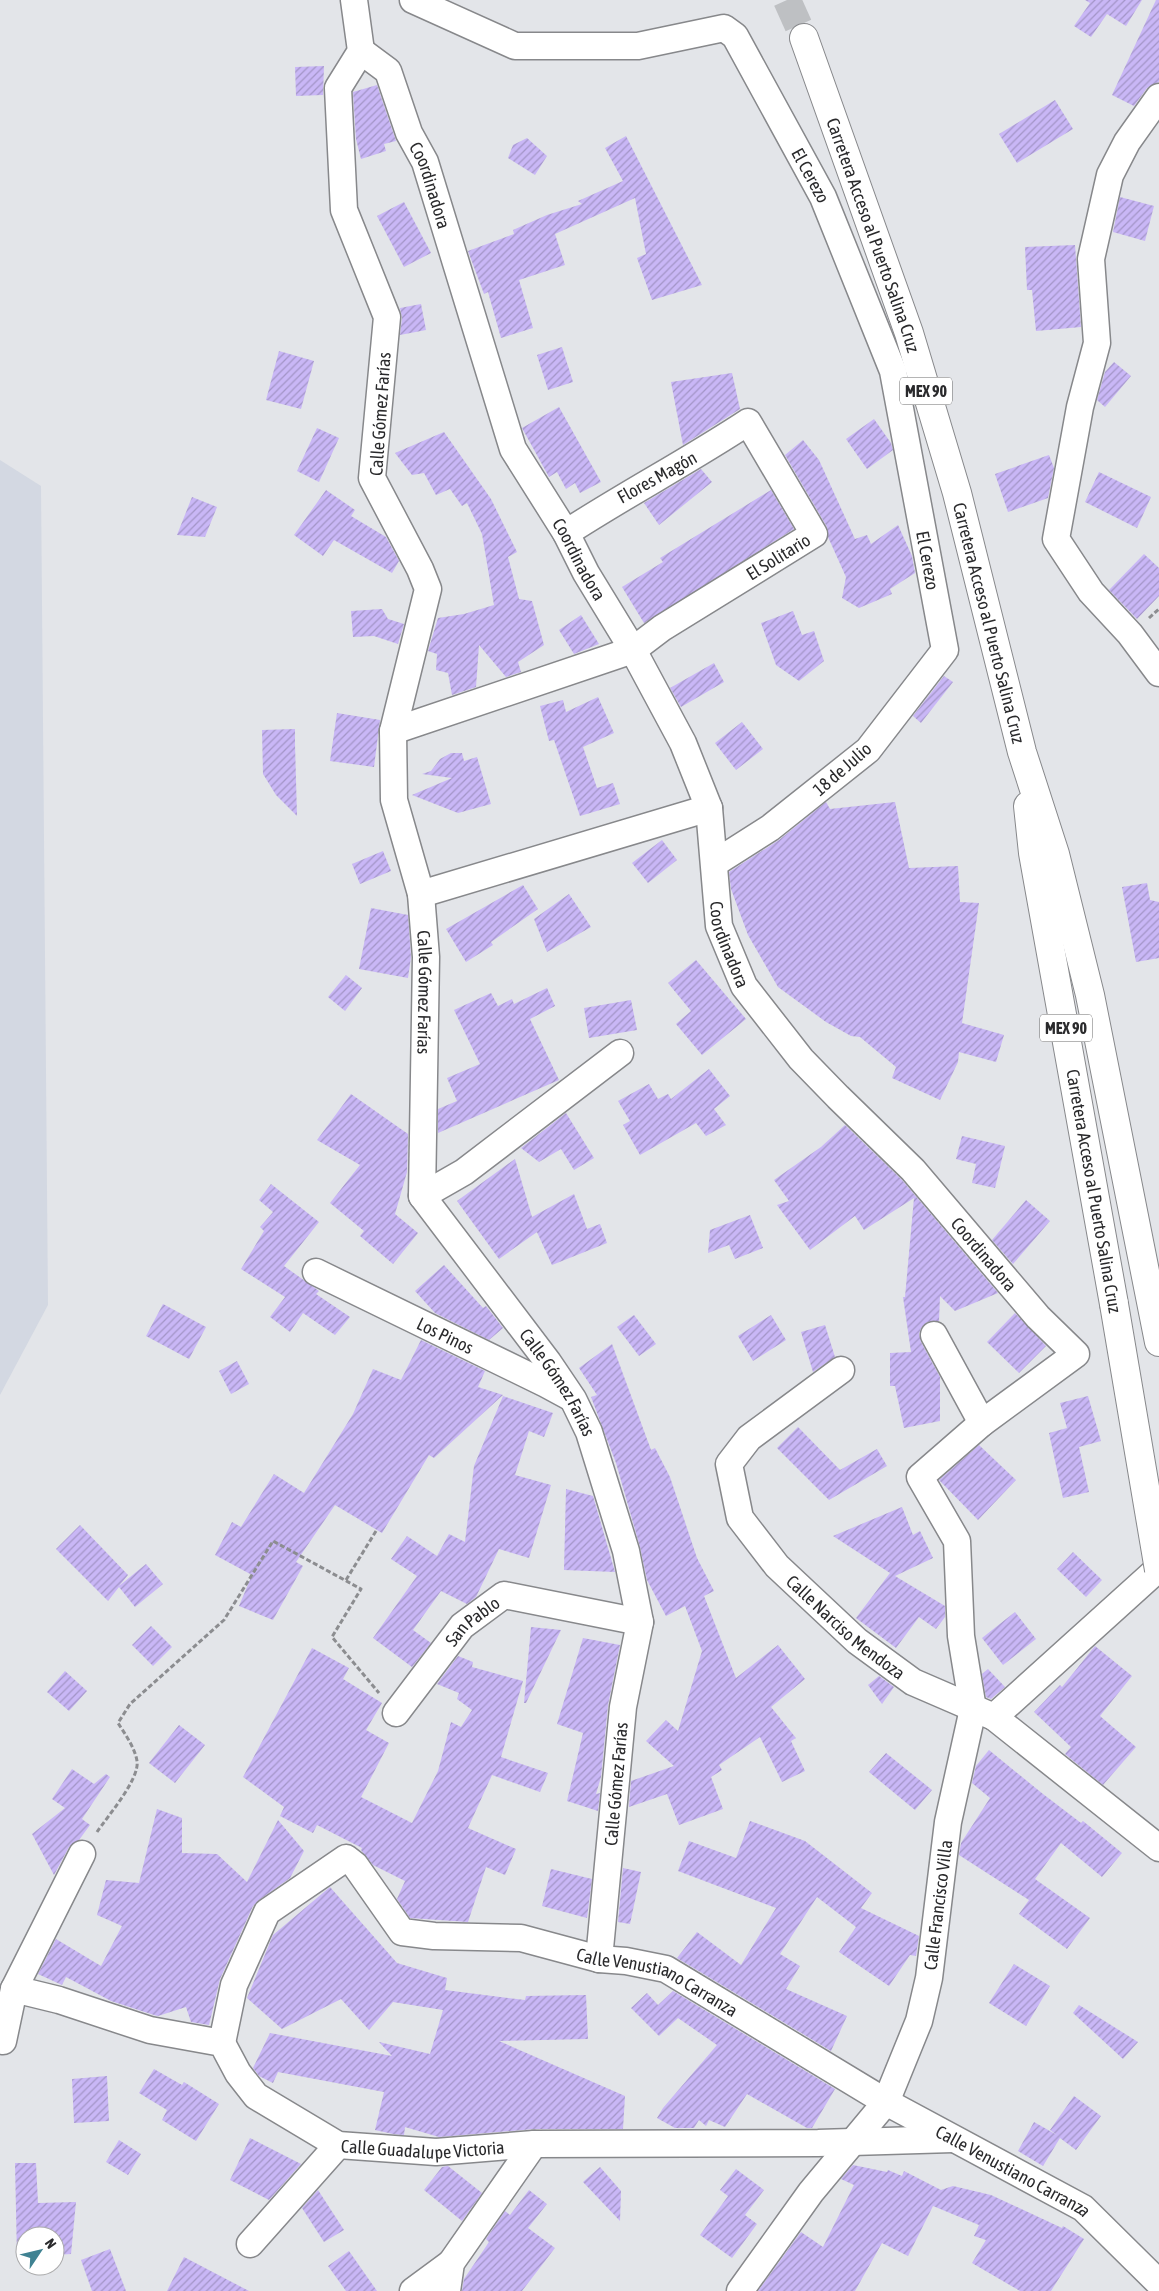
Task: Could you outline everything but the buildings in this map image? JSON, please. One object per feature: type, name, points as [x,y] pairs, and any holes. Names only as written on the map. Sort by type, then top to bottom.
[{"type":"main road","name":"Carretera Acceso al Puerto Salina Cruz","points":[[804,38],[908,333],[957,492],[1022,752],[1055,854],[1090,995],[1159,1342]]},
{"type":"main road","name":"Carretera Acceso al Puerto Salina Cruz","points":[[1022,752],[1033,853],[1114,1304],[1159,1569]]},
{"type":"street","points":[[354,0],[361,51]]},
{"type":"street","name":"El Cerezo","points":[[413,0],[515,46],[638,46],[724,28],[735,36],[822,197],[893,371],[945,650]]},
{"type":"street","name":"Coordinadora","points":[[361,51],[388,71],[409,133],[425,162],[513,449],[566,533],[586,573],[633,650],[684,743],[709,808],[719,926],[744,986],[802,1058],[838,1098],[913,1170],[1038,1317],[1076,1354],[982,1423],[920,1477],[957,1541],[960,1636],[984,1713]]},
{"type":"street","name":"Calle Gómez Farías","points":[[361,51],[338,88],[344,210],[387,317],[372,478],[420,569],[428,589],[393,731],[394,800],[421,894],[426,957],[422,1196],[548,1362],[573,1399],[589,1432],[626,1550],[640,1622],[623,1707],[599,1958]]},
{"type":"street","points":[[1159,97],[1127,142],[1110,175],[1091,258],[1097,343],[1080,407],[1056,539],[1091,592],[1130,634],[1159,673]]},
{"type":"street","name":"Flores Magón","points":[[566,533],[619,498],[696,456],[748,422]]},
{"type":"street","name":"El Solitario","points":[[633,650],[662,628],[814,534],[748,422]]},
{"type":"street","points":[[393,731],[633,650]]},
{"type":"street","name":"18 de Julio","points":[[715,863],[770,828],[868,750],[945,650]]},
{"type":"street","points":[[421,894],[709,808]]},
{"type":"street","points":[[422,1196],[464,1172],[620,1053]]},
{"type":"street","name":"Los Pinos","points":[[316,1272],[573,1399]]},
{"type":"street","points":[[934,1335],[982,1423]]},
{"type":"street","name":"Calle Narciso Mendoza","points":[[840,1370],[749,1438],[729,1464],[740,1518],[777,1566],[858,1640],[913,1682],[984,1713],[1159,1848]]},
{"type":"street","points":[[984,1713],[1159,1569]]},
{"type":"street","name":"San Pablo","points":[[396,1713],[462,1626],[504,1595],[640,1622]]},
{"type":"street","name":"Calle Francisco Villa","points":[[740,2291],[811,2192],[886,2102],[920,2022],[929,1978],[948,1822],[984,1713]]},
{"type":"street","points":[[3,2041],[4,2015],[14,1989],[82,1854]]},
{"type":"street","name":"Calle Venustiano Carranza","points":[[222,2043],[234,1985],[267,1912],[346,1858],[356,1865],[402,1932],[434,1936],[521,1938],[599,1958],[666,1969],[886,2102],[1082,2208],[1159,2283]]},
{"type":"street","points":[[14,1989],[58,2000],[150,2030],[222,2043]]},
{"type":"street","name":"Calle Guadalupe Victoria","points":[[222,2043],[238,2073],[256,2096],[338,2145],[436,2152],[534,2144],[851,2143],[955,2139]]},
{"type":"street","points":[[413,2291],[452,2264],[534,2144]]},
{"type":"street","points":[[250,2244],[338,2145]]},
{"type":"street","points":[[447,2291],[452,2264]]},
{"type":"path","points":[[346,1580],[376,1531]]},
{"type":"path","points":[[82,1854],[131,1783],[137,1762],[128,1739],[118,1723],[130,1704],[224,1620],[273,1541],[361,1589],[332,1637],[396,1713]]},
{"type":"shaded area","points":[[0,460],[41,486],[48,1305],[0,1395]]},
{"type":"tunnel","points":[[787,0],[804,38]]}]
